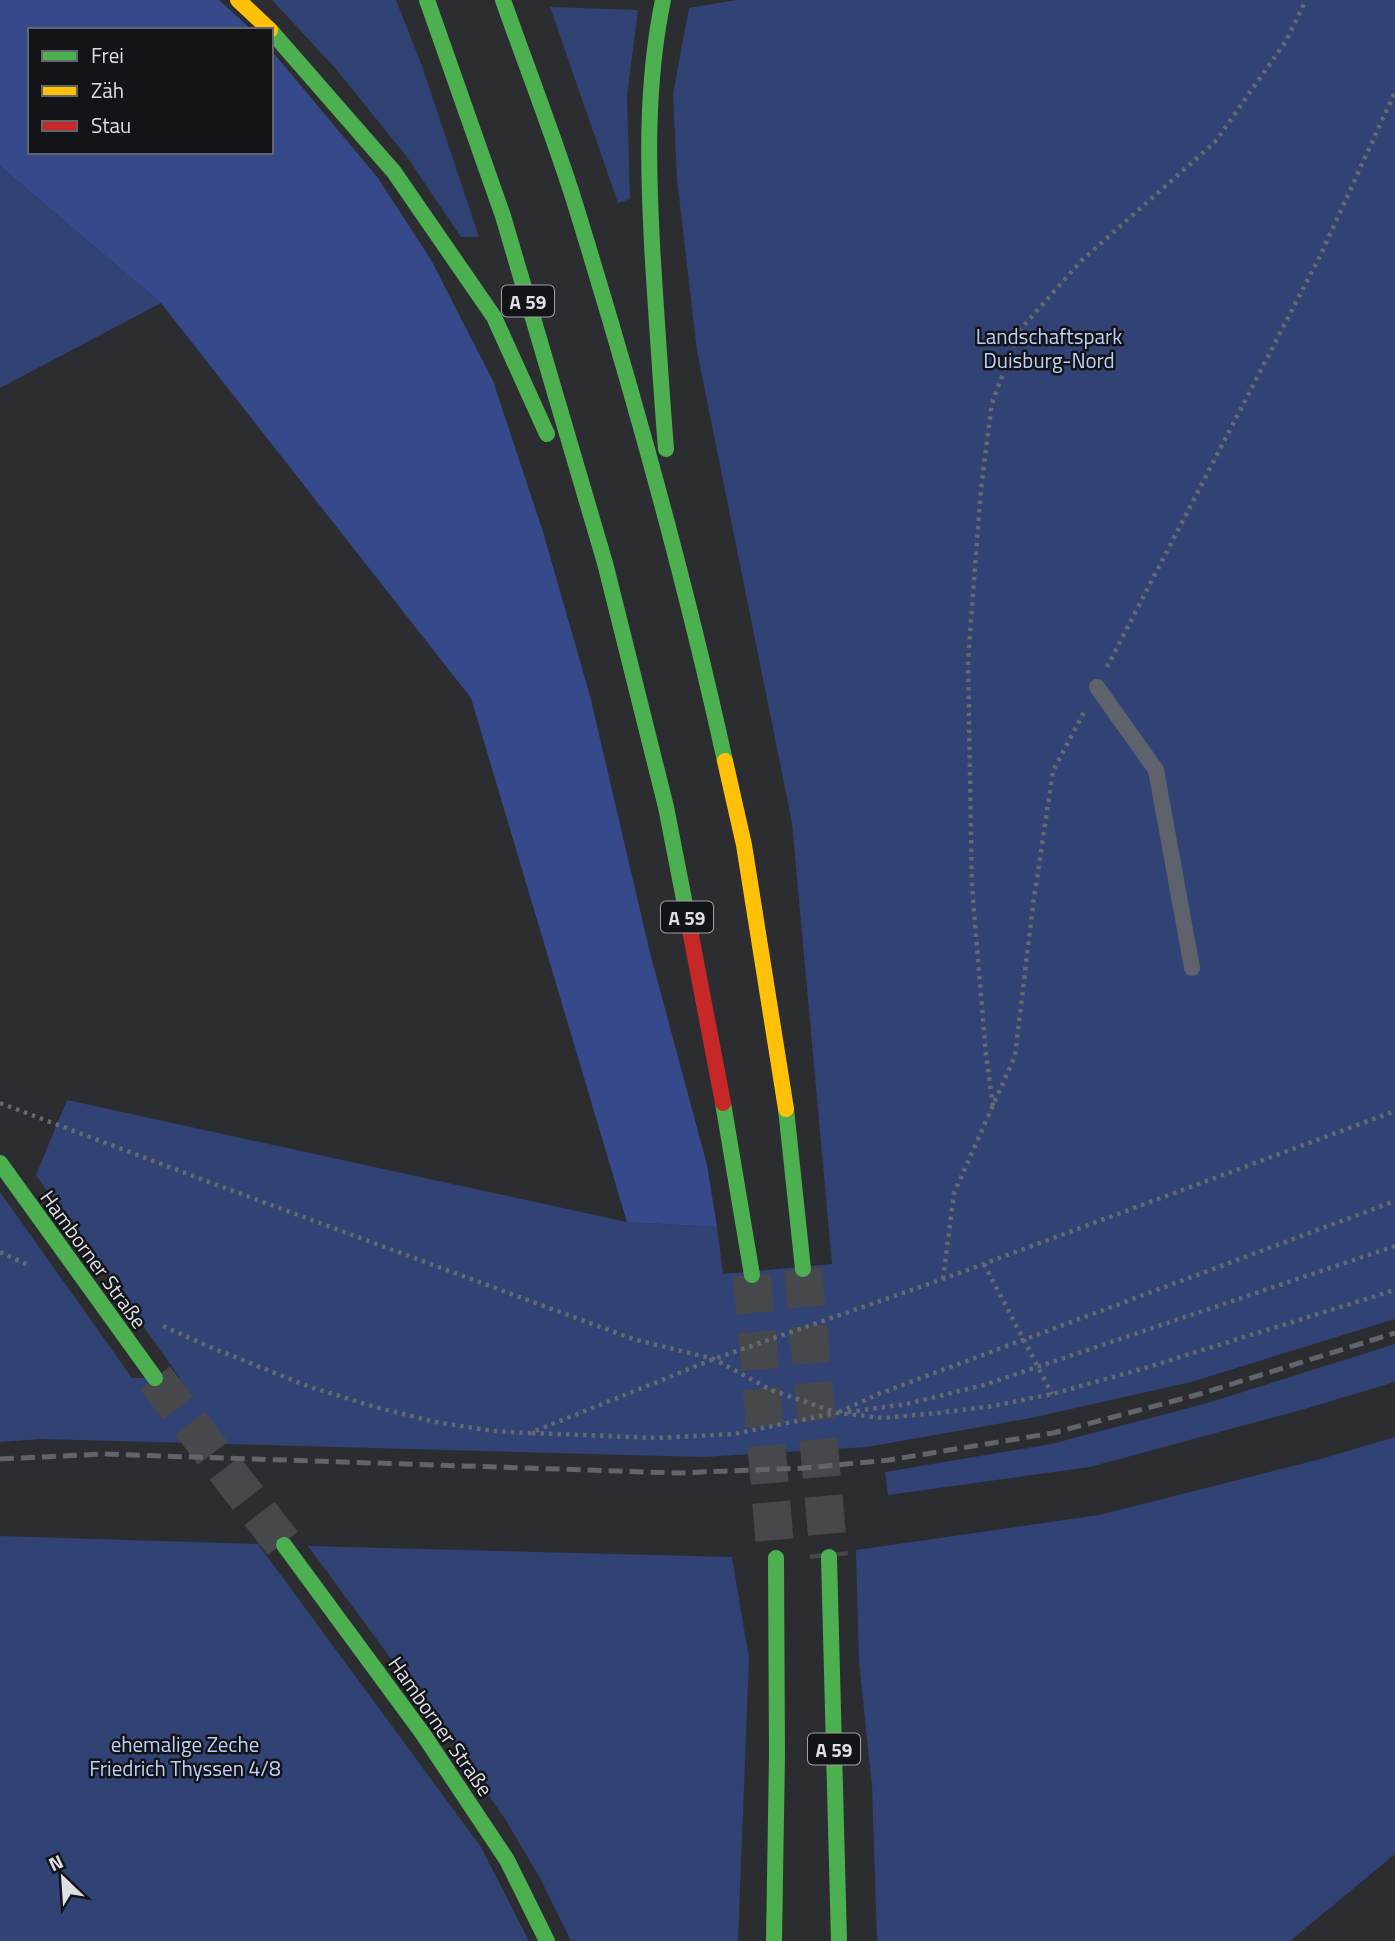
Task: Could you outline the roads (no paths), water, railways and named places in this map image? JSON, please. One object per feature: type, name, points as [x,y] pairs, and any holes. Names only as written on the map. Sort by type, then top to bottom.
[{"type":"main road","points":[[238,0],[269,28]]},
{"type":"main road","name":"A 59","points":[[427,0],[503,216],[606,563],[666,807],[722,1096],[752,1275]]},
{"type":"main road","points":[[503,0],[575,205],[635,401],[705,668],[744,845],[786,1109],[803,1269]]},
{"type":"main road","points":[[663,0],[656,29],[648,95],[649,170],[656,330],[674,552]]},
{"type":"main road","points":[[273,32],[394,172],[494,317],[606,563]]},
{"type":"main road","name":"Hamborner Straße","points":[[0,1163],[155,1378]]},
{"type":"main road","name":"Hamborner Straße","points":[[284,1545],[424,1734],[507,1860],[547,1941]]},
{"type":"main road","name":"A 59","points":[[829,1557],[839,1941]]},
{"type":"main road","name":"A 59","points":[[774,1941],[776,1558]]},
{"type":"lane","points":[[1097,687],[1156,770],[1192,968]]},
{"type":"tunnel","points":[[803,1269],[829,1557]]},
{"type":"tunnel","points":[[752,1275],[776,1558]]},
{"type":"tunnel","points":[[155,1378],[284,1545]]},
{"type":"railway","points":[[0,1459],[102,1454],[677,1473],[804,1468],[889,1460],[1053,1433],[1200,1394],[1395,1333]]},
{"type":"park label","name":"Landschaftspark Duisburg-Nord","points":[[1049,348]]},
{"type":"park label","name":"ehemalige Zeche Friedrich Thyssen 4/8","points":[[185,1756]]}]
